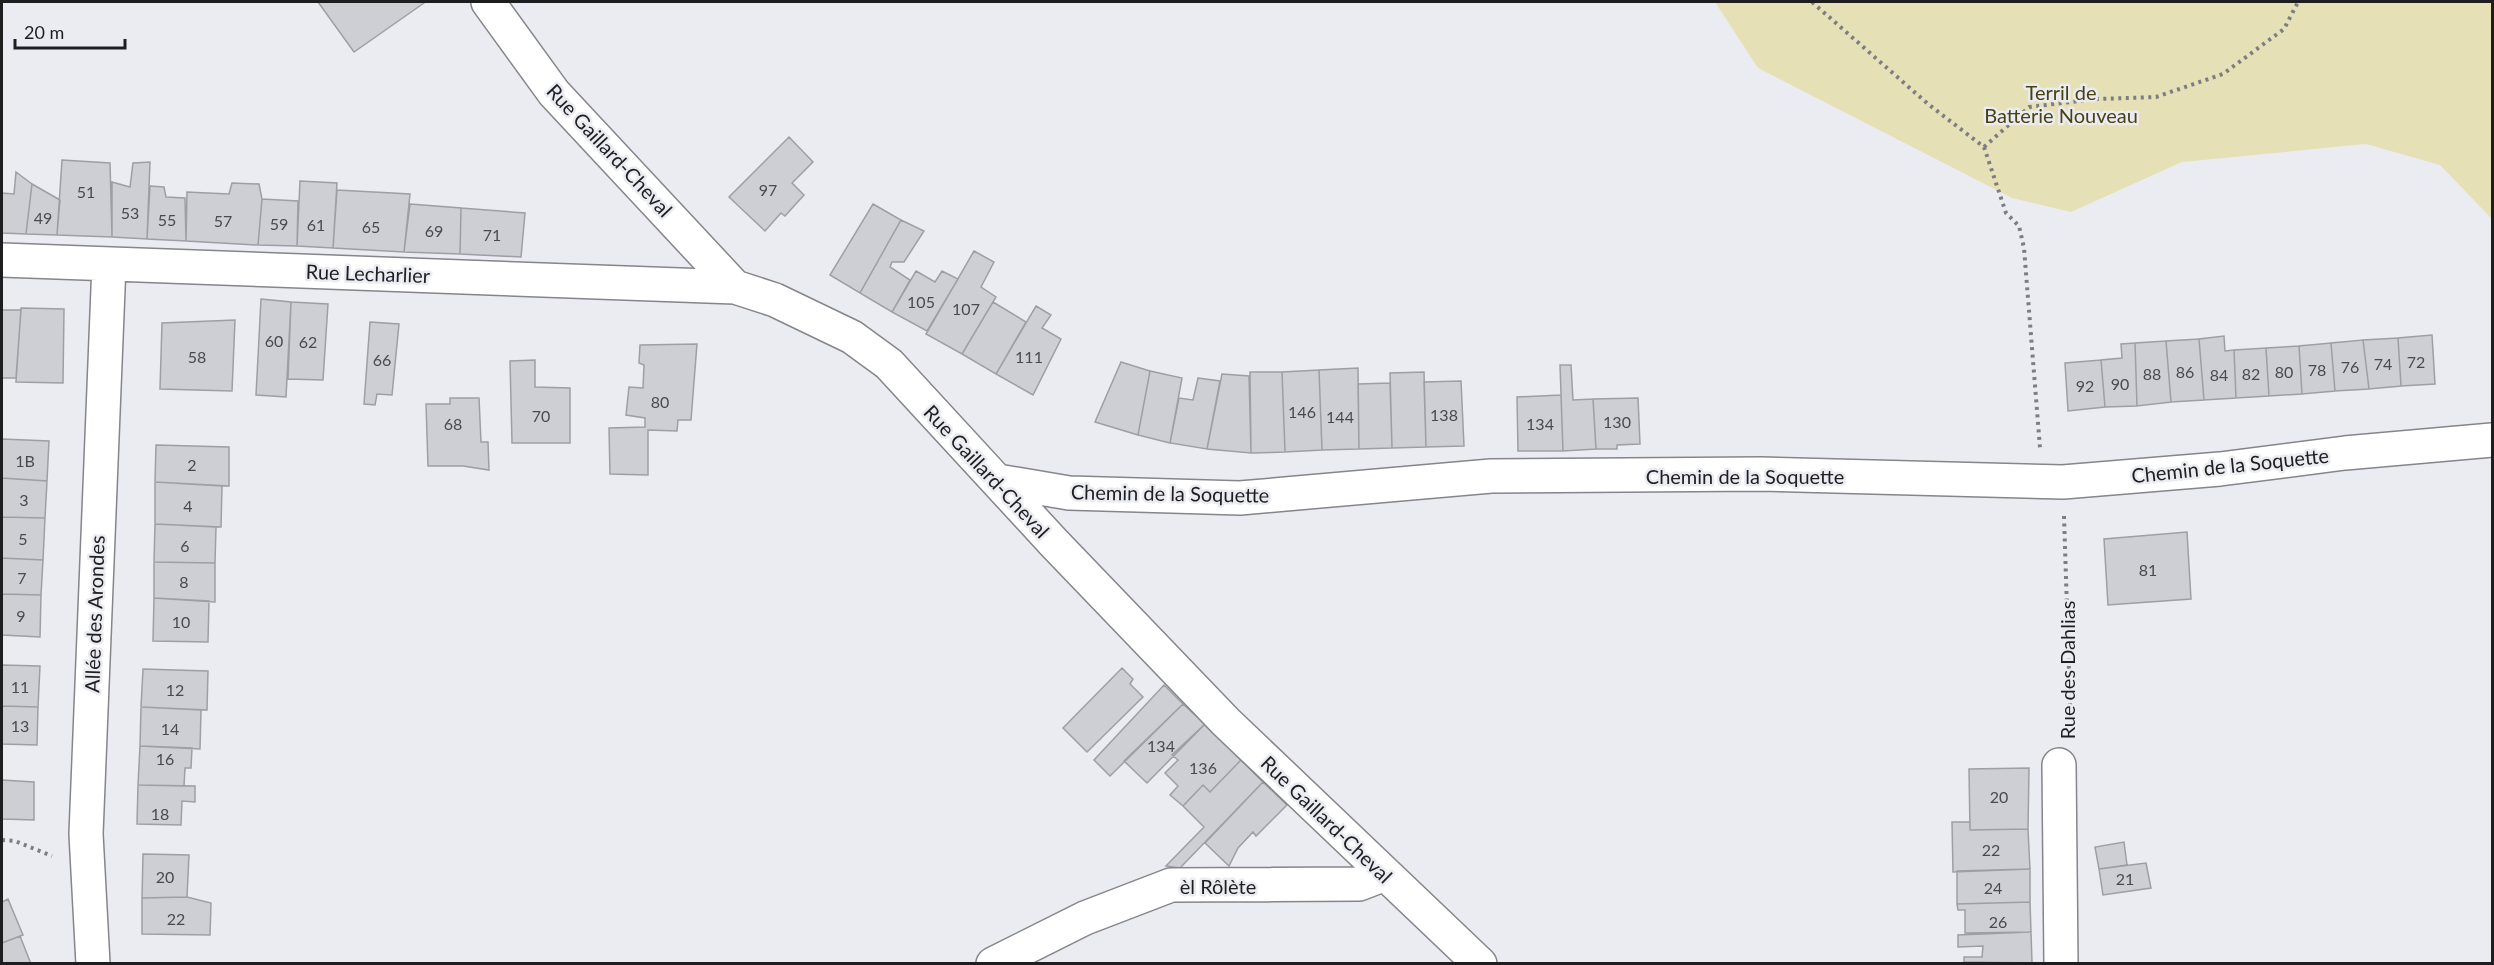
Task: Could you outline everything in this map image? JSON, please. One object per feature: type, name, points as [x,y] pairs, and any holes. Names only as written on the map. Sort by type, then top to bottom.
[{"type":"street","name":"Rue Gaillard-Cheval","points":[[488,2],[554,93],[735,287],[775,300],[852,337],[889,364],[1053,543],[1226,722],[1480,963]]},
{"type":"street","name":"Rue Lecharlier","points":[[2,260],[735,287]]},
{"type":"street","name":"Allée des Arondes","points":[[93,963],[86,834],[109,264]]},
{"type":"street","name":"Chemin de la Soquette","points":[[998,481],[1069,493],[1240,498],[1491,476],[1761,474],[2053,482],[2220,469],[2345,453],[2493,440]]},
{"type":"street","name":"Rue des Dahlias","points":[[2059,765],[2061,963]]},
{"type":"street","name":"èl Rôlète","points":[[993,963],[1085,918],[1171,885],[1359,884],[1385,874]]},
{"type":"path","points":[[1812,2],[1928,105],[1984,147],[2029,107],[2096,99],[2156,97],[2223,74],[2284,29],[2298,2]]},
{"type":"path","name":"Rue des Dahlias","points":[[1984,147],[2006,213],[2019,226],[2024,248],[2053,482],[2071,739],[2059,765]]},
{"type":"path","points":[[2,840],[15,841]]},
{"type":"green space","name":"Terril de Batterie Nouveau","points":[[1715,2],[2492,2],[2492,219],[2440,165],[2366,144],[2182,162],[2071,212],[2012,198],[1758,68]]},
{"type":"building","points":[[318,2],[423,2],[424,3],[354,52]]},
{"type":"building","points":[[789,137],[813,162],[792,183],[804,195],[785,216],[781,213],[765,231],[729,197]]},
{"type":"building","points":[[62,160],[110,163],[112,237],[57,235]]},
{"type":"building","points":[[150,162],[147,239],[112,237],[112,182],[130,187],[133,163]]},
{"type":"building","points":[[16,172],[32,184],[26,234],[2,233],[2,193],[14,194]]},
{"type":"building","points":[[300,181],[337,183],[333,248],[297,246]]},
{"type":"building","points":[[232,183],[259,184],[262,199],[258,245],[186,241],[187,192],[229,194]]},
{"type":"building","points":[[32,184],[60,200],[57,235],[26,234]]},
{"type":"building","points":[[150,186],[164,187],[166,197],[185,198],[186,241],[147,239]]},
{"type":"building","points":[[337,190],[410,194],[404,252],[333,248]]},
{"type":"building","points":[[262,199],[298,201],[297,246],[258,245]]},
{"type":"building","points":[[410,204],[461,208],[460,254],[404,252]]},
{"type":"building","points":[[873,204],[901,220],[860,293],[830,275]]},
{"type":"building","points":[[461,208],[525,213],[521,257],[460,254]]},
{"type":"building","points":[[901,220],[924,231],[904,262],[892,262],[890,267],[910,280],[892,312],[860,293]]},
{"type":"building","points":[[974,251],[994,262],[981,287],[996,297],[962,354],[926,334]]},
{"type":"building","points":[[916,271],[935,282],[942,271],[958,279],[927,331],[892,312]]},
{"type":"building","points":[[261,299],[291,302],[286,397],[256,395]]},
{"type":"building","points":[[291,302],[328,304],[323,380],[288,379]]},
{"type":"building","points":[[993,302],[1026,322],[996,374],[962,354]]},
{"type":"building","points":[[1036,306],[1051,315],[1042,328],[1061,339],[1033,395],[996,374]]},
{"type":"building","points":[[21,308],[64,309],[63,383],[16,382]]},
{"type":"building","points":[[2,310],[21,310],[16,378],[2,378]]},
{"type":"building","points":[[235,320],[232,391],[160,389],[162,323]]},
{"type":"building","points":[[370,322],[399,324],[392,395],[377,394],[375,405],[364,404]]},
{"type":"building","points":[[2432,335],[2435,384],[2401,386],[2398,338]]},
{"type":"building","points":[[2224,336],[2225,351],[2234,350],[2236,398],[2204,400],[2199,339]]},
{"type":"building","points":[[2398,338],[2401,386],[2369,389],[2363,340]]},
{"type":"building","points":[[2199,339],[2204,400],[2171,402],[2166,341]]},
{"type":"building","points":[[2363,340],[2369,389],[2335,391],[2331,343]]},
{"type":"building","points":[[2166,341],[2171,402],[2137,406],[2135,343]]},
{"type":"building","points":[[2135,343],[2137,406],[2105,407],[2101,360],[2122,358],[2121,344]]},
{"type":"building","points":[[2331,343],[2335,391],[2302,394],[2299,346]]},
{"type":"building","points":[[697,344],[691,420],[678,420],[677,431],[648,430],[648,475],[610,474],[609,428],[645,427],[645,418],[626,415],[629,387],[643,388],[644,365],[639,363],[640,345]]},
{"type":"building","points":[[2299,346],[2302,394],[2269,396],[2266,348]]},
{"type":"building","points":[[2266,348],[2269,396],[2236,398],[2234,350]]},
{"type":"building","points":[[535,360],[535,387],[570,388],[570,443],[512,443],[510,361]]},
{"type":"building","points":[[2101,360],[2105,407],[2068,411],[2065,363]]},
{"type":"building","points":[[1121,362],[1150,371],[1138,435],[1095,422]]},
{"type":"building","points":[[1560,365],[1571,365],[1573,400],[1593,399],[1596,449],[1563,451]]},
{"type":"building","points":[[1358,368],[1359,449],[1322,450],[1319,370]]},
{"type":"building","points":[[1319,370],[1322,450],[1285,452],[1282,372]]},
{"type":"building","points":[[1150,371],[1182,378],[1170,443],[1138,435]]},
{"type":"building","points":[[1250,372],[1282,372],[1285,452],[1251,453]]},
{"type":"building","points":[[1424,372],[1426,447],[1392,448],[1390,373]]},
{"type":"building","points":[[1222,374],[1249,376],[1251,453],[1207,449]]},
{"type":"building","points":[[1198,378],[1220,381],[1207,449],[1170,443],[1179,398],[1193,400]]},
{"type":"building","points":[[1461,381],[1464,446],[1426,447],[1424,382]]},
{"type":"building","points":[[1390,383],[1392,448],[1359,449],[1358,384]]},
{"type":"building","points":[[1561,395],[1563,451],[1518,451],[1517,397]]},
{"type":"building","points":[[450,398],[479,398],[481,442],[488,442],[489,470],[463,466],[428,466],[426,404],[450,404]]},
{"type":"building","points":[[1638,398],[1640,444],[1617,445],[1617,449],[1596,449],[1593,399]]},
{"type":"building","points":[[2,439],[49,441],[47,481],[2,478]]},
{"type":"building","points":[[156,445],[229,447],[229,486],[155,482]]},
{"type":"building","points":[[2,478],[47,481],[45,518],[2,517]]},
{"type":"building","points":[[155,482],[222,486],[221,527],[155,524]]},
{"type":"building","points":[[2,517],[45,518],[43,560],[2,558]]},
{"type":"building","points":[[155,524],[216,527],[215,563],[154,562]]},
{"type":"building","points":[[2187,532],[2191,599],[2108,605],[2104,539]]},
{"type":"building","points":[[2,558],[43,560],[41,595],[2,594]]},
{"type":"building","points":[[154,562],[215,563],[215,602],[154,598]]},
{"type":"building","points":[[2,594],[41,595],[40,637],[2,635]]},
{"type":"building","points":[[154,598],[209,601],[208,642],[153,641]]},
{"type":"building","points":[[2,665],[40,666],[38,707],[2,706]]},
{"type":"building","points":[[1122,668],[1133,679],[1130,684],[1143,697],[1087,752],[1063,728]]},
{"type":"building","points":[[143,669],[208,671],[207,710],[141,707]]},
{"type":"building","points":[[1164,685],[1183,704],[1110,776],[1094,760]]},
{"type":"building","points":[[1183,704],[1205,724],[1147,783],[1124,761]]},
{"type":"building","points":[[2,706],[38,707],[37,745],[2,744]]},
{"type":"building","points":[[141,707],[201,710],[200,749],[140,746]]},
{"type":"building","points":[[1205,724],[1241,760],[1210,792],[1203,785],[1183,806],[1170,795],[1178,786],[1165,773],[1178,760],[1172,755]]},
{"type":"building","points":[[140,746],[192,748],[191,768],[185,768],[184,786],[138,785]]},
{"type":"building","points":[[1241,760],[1263,782],[1180,868],[1166,866],[1204,827],[1183,806],[1203,785],[1210,792]]},
{"type":"building","points":[[2029,768],[2028,829],[1970,830],[1969,769]]},
{"type":"building","points":[[2,780],[34,782],[34,820],[2,819]]},
{"type":"building","points":[[1263,782],[1287,805],[1256,836],[1253,832],[1238,848],[1229,866],[1205,843]]},
{"type":"building","points":[[138,785],[195,786],[195,802],[182,801],[181,825],[137,824]]},
{"type":"building","points":[[1952,822],[1970,822],[1970,830],[2028,829],[2030,869],[1953,872]]},
{"type":"building","points":[[2124,842],[2127,865],[2099,869],[2095,847]]},
{"type":"building","points":[[143,854],[189,855],[187,897],[142,898]]},
{"type":"building","points":[[2146,863],[2151,888],[2103,895],[2099,869]]},
{"type":"building","points":[[2030,869],[2030,902],[1957,904],[1957,871]]},
{"type":"building","points":[[187,897],[211,903],[210,935],[142,934],[142,898]]},
{"type":"building","points":[[8,899],[23,935],[2,943],[2,902]]},
{"type":"building","points":[[2030,902],[2031,932],[1965,933],[1965,910],[1958,910],[1957,904]]},
{"type":"building","points":[[2031,932],[2032,963],[1964,962],[1964,957],[1982,957],[1983,946],[1958,947],[1958,935]]},
{"type":"building","points":[[20,936],[31,964],[2,964],[2,943]]}]
